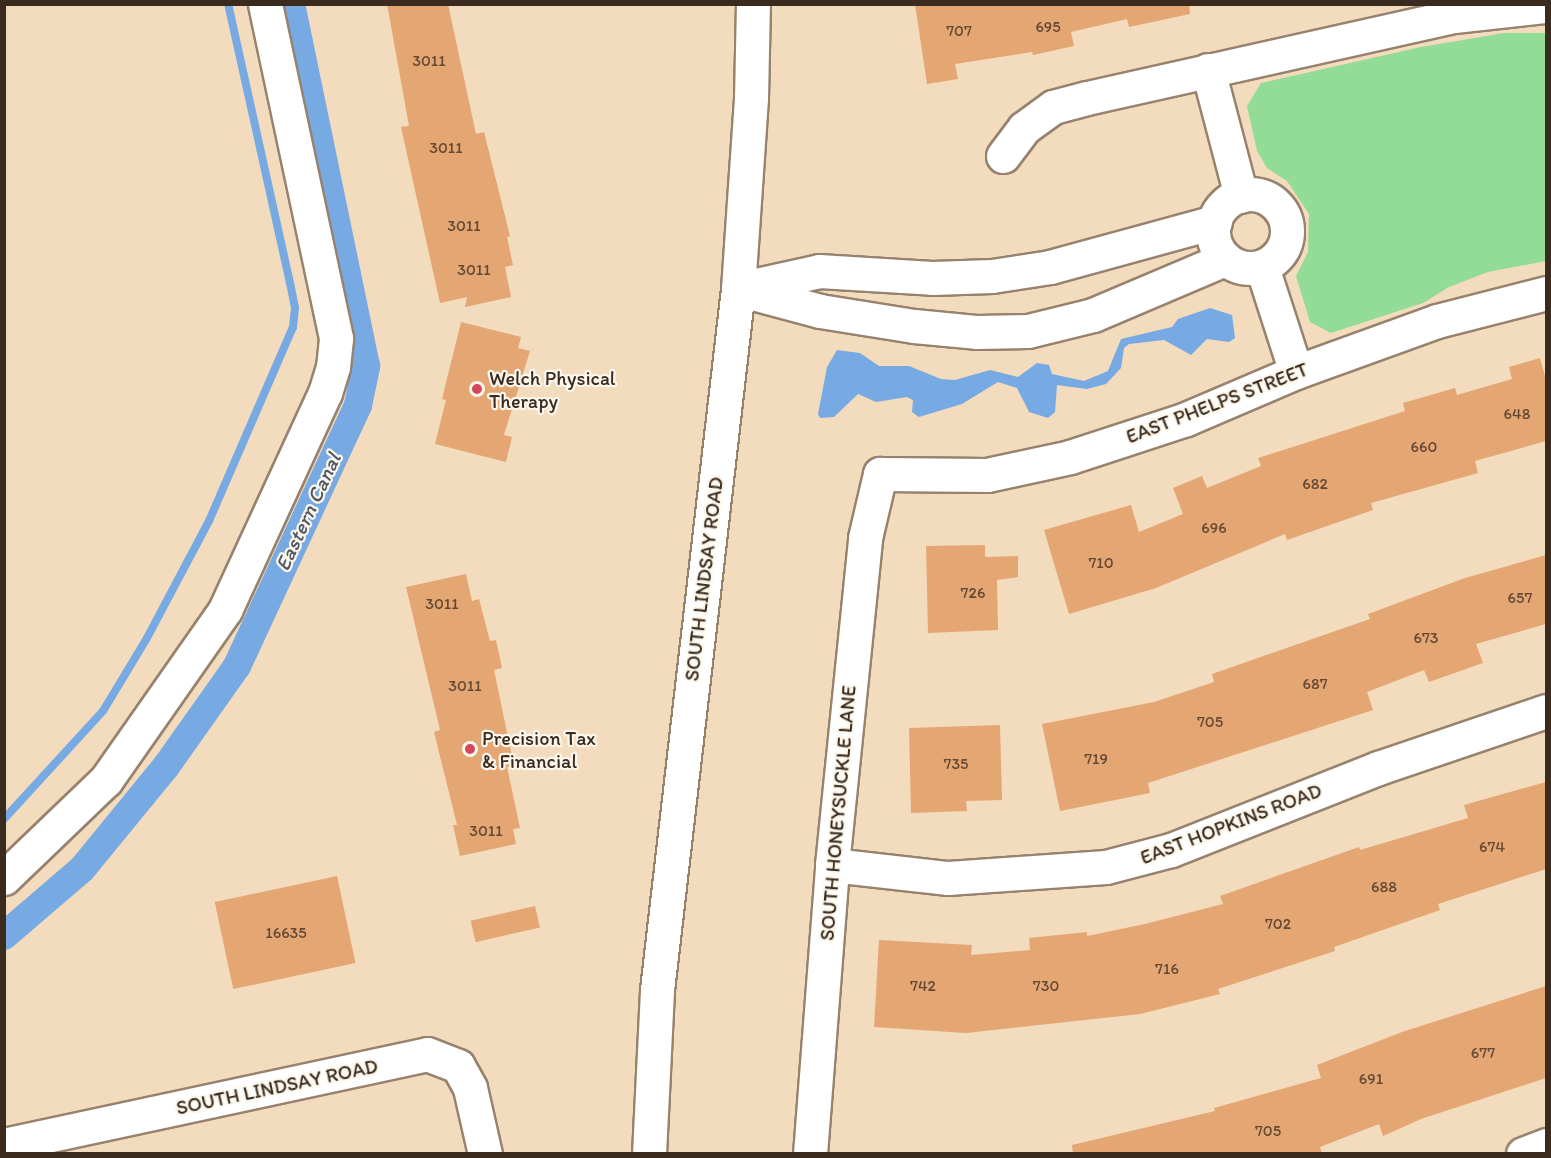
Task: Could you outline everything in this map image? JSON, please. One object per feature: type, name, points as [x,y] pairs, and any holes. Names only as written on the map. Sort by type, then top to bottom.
[{"type":"street","points":[[4,878],[106,780],[225,610],[325,393],[333,367],[336,338],[265,4]]},
{"type":"street","name":"SOUTH LINDSAY ROAD","points":[[649,1154],[657,990],[738,289],[751,98],[753,4]]},
{"type":"street","points":[[1003,156],[1024,128],[1053,107],[1454,16],[1546,6]]},
{"type":"street","points":[[1208,70],[1241,195]]},
{"type":"street","points":[[1241,195],[1264,197],[1281,211],[1286,221],[1286,244],[1280,254],[1262,267],[1242,268],[1225,259],[1215,242],[1215,222],[1224,205],[1241,195]]},
{"type":"street","points":[[738,289],[819,271],[932,278],[992,276],[1050,267],[1215,222]]},
{"type":"street","points":[[738,289],[820,312],[914,326],[976,332],[1028,331],[1093,315],[1225,259]]},
{"type":"street","points":[[1262,267],[1296,372]]},
{"type":"street","name":"EAST PHELPS STREET","points":[[880,474],[987,475],[1070,457],[1186,419],[1296,372],[1437,321],[1546,293]]},
{"type":"street","name":"SOUTH HONEYSUCKLE LANE","points":[[810,1154],[832,865],[865,538],[880,474]]},
{"type":"street","name":"EAST HOPKINS ROAD","points":[[832,865],[948,878],[1106,867],[1172,850],[1378,768],[1546,711]]},
{"type":"street","name":"SOUTH LINDSAY ROAD","points":[[4,1145],[428,1054],[458,1066],[470,1088],[485,1154]]},
{"type":"street","points":[[1523,1154],[1546,1145]]},
{"type":"green space","points":[[1504,33],[1546,33],[1546,261],[1488,272],[1449,287],[1423,303],[1331,333],[1310,322],[1296,276],[1308,252],[1309,214],[1287,181],[1267,168],[1257,151],[1247,106],[1261,83],[1421,47]]},
{"type":"water","points":[[1210,308],[1232,315],[1235,338],[1229,342],[1207,339],[1191,355],[1164,340],[1129,344],[1124,348],[1121,368],[1106,384],[1087,389],[1057,385],[1055,412],[1048,418],[1029,412],[1017,388],[998,382],[962,404],[919,417],[912,412],[913,400],[907,397],[876,402],[858,394],[834,417],[820,418],[818,414],[827,367],[837,350],[860,353],[879,366],[909,366],[941,379],[955,380],[990,370],[1018,377],[1037,363],[1049,365],[1052,374],[1084,381],[1108,371],[1121,339],[1172,327],[1178,319]]},
{"type":"building","points":[[387,4],[448,4],[476,134],[484,132],[510,236],[507,237],[513,265],[505,267],[511,297],[465,307],[467,297],[440,303],[401,127],[409,126]]},
{"type":"building","points":[[915,4],[1189,4],[1190,14],[1129,27],[1127,19],[1071,32],[1074,46],[1033,55],[1032,52],[955,64],[958,79],[927,84]]},
{"type":"building","name":"Welch Physical Therapy","points":[[461,322],[521,337],[518,348],[530,351],[504,435],[512,437],[506,462],[435,444],[446,400],[442,399]]},
{"type":"building","points":[[1540,358],[1546,380],[1546,441],[1475,461],[1478,473],[1371,503],[1373,510],[1287,540],[1285,534],[1156,588],[1069,614],[1044,530],[1131,505],[1139,532],[1183,514],[1173,488],[1202,476],[1207,488],[1261,466],[1258,458],[1405,411],[1403,403],[1455,388],[1457,395],[1512,379],[1509,367]]},
{"type":"building","points":[[985,545],[985,557],[1018,556],[1018,577],[997,580],[998,630],[928,633],[926,546]]},
{"type":"building","points":[[1546,555],[1546,624],[1476,644],[1483,663],[1429,682],[1424,670],[1367,692],[1373,710],[1148,783],[1150,793],[1060,811],[1042,724],[1154,702],[1214,682],[1212,674],[1370,619],[1368,614],[1465,578]]},
{"type":"building","points":[[466,574],[472,601],[479,599],[490,641],[496,640],[502,668],[494,670],[514,766],[507,767],[520,828],[513,829],[516,844],[460,856],[453,825],[457,825],[434,732],[440,730],[406,587]]},
{"type":"building","points":[[1000,725],[1002,800],[966,801],[967,811],[911,813],[909,728]]},
{"type":"building","points":[[1546,782],[1546,869],[1438,904],[1440,910],[1334,947],[1335,951],[1218,989],[1220,994],[1140,1014],[966,1033],[874,1027],[879,940],[972,945],[971,955],[1030,950],[1029,938],[1087,932],[1087,936],[1145,924],[1223,904],[1220,896],[1359,847],[1360,850],[1468,818],[1464,805]]},
{"type":"building","points":[[337,876],[356,963],[233,989],[215,902]]},
{"type":"building","points":[[535,906],[540,927],[476,942],[471,921]]},
{"type":"building","points":[[1546,986],[1546,1078],[1421,1119],[1383,1136],[1379,1124],[1320,1147],[1322,1154],[1073,1154],[1072,1145],[1215,1111],[1214,1108],[1321,1078],[1317,1065],[1402,1032]]},
{"type":"waterway","points":[[4,819],[103,711],[147,638],[209,521],[293,327],[295,308],[290,283],[228,4]]},
{"type":"waterway","name":"Eastern Canal","points":[[4,936],[82,869],[167,765],[237,666],[358,405],[366,366],[291,4]]},
{"type":"place","name":"Welch Physical Therapy","points":[[477,389]]},
{"type":"place","name":"Precision Tax & Financial","points":[[470,749]]}]
